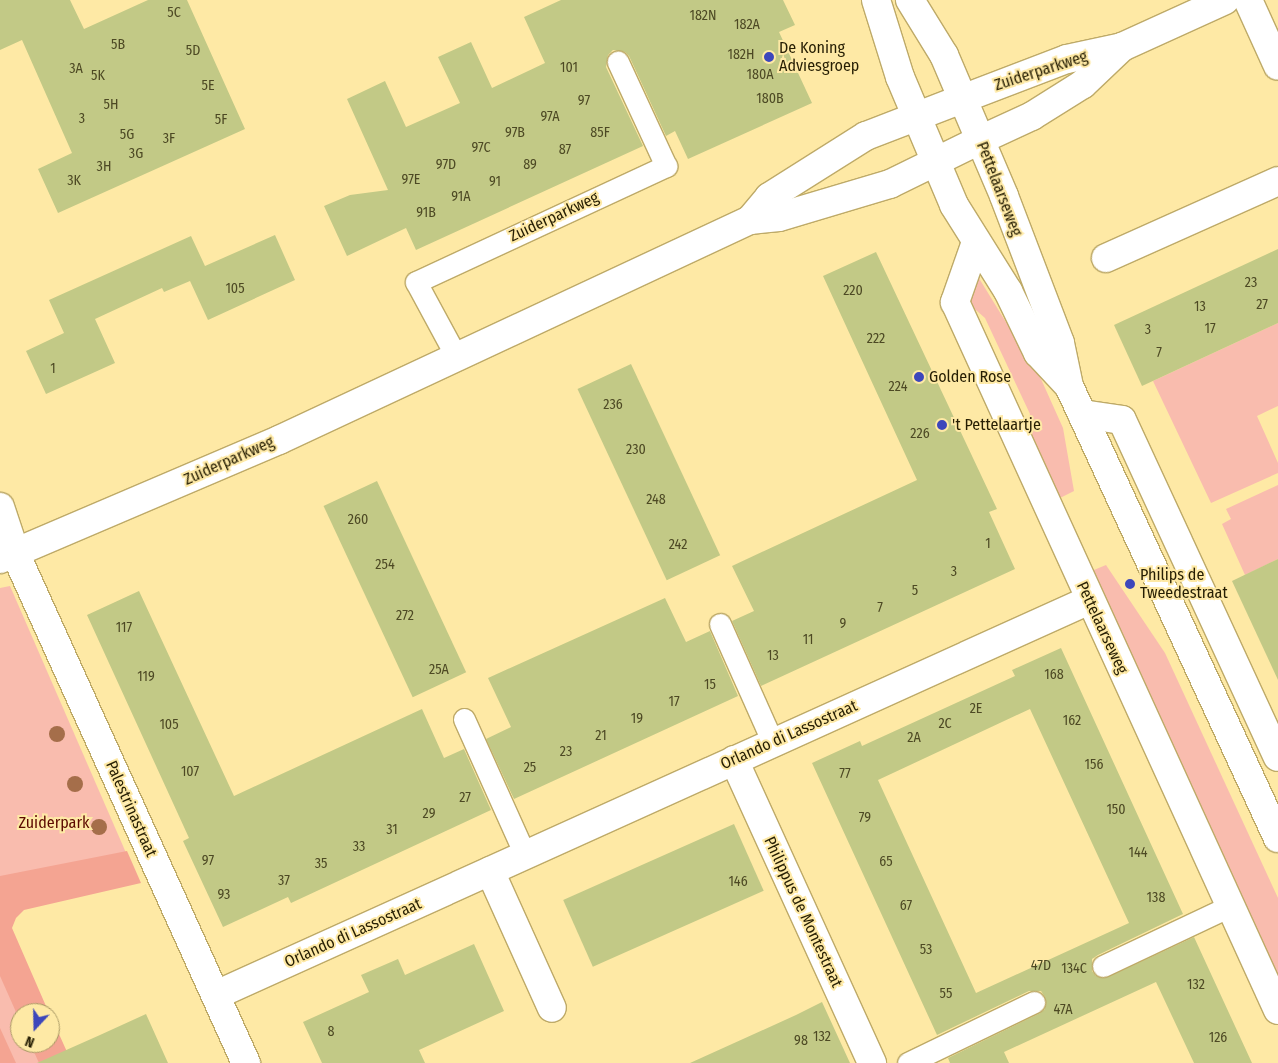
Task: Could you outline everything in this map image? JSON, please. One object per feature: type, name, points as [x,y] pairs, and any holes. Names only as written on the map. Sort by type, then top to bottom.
[{"type":"street","name":"Pettelaarseweg","points":[[876,0],[900,77],[954,205],[1008,291],[1038,353],[1069,386]]},
{"type":"street","name":"Pettelaarseweg","points":[[910,0],[944,55],[980,140],[1060,343],[1069,386],[1278,838]]},
{"type":"street","name":"Zuiderparkweg","points":[[750,220],[769,196],[858,141],[1067,59],[1122,47],[1225,0]]},
{"type":"street","points":[[1248,0],[1278,66]]},
{"type":"street","name":"Zuiderparkweg","points":[[8,557],[279,440],[750,220],[779,217],[890,184],[935,160],[1032,116],[1083,84],[1122,47]]},
{"type":"street","points":[[1106,258],[1278,181]]},
{"type":"street","name":"Pettelaarseweg","points":[[976,242],[955,302],[1089,600],[1278,1010]]},
{"type":"street","points":[[1082,414],[1122,420],[1272,726],[1278,757]]},
{"type":"street","name":"Palestrinastraat","points":[[0,507],[8,557],[246,1063]]},
{"type":"street","name":"Orlando di Lassostraat","points":[[216,996],[1089,600]]},
{"type":"street","name":"Philippus de Montestraat","points":[[734,760],[872,1063]]},
{"type":"street","points":[[490,871],[552,1008]]},
{"type":"lane","name":"Zuiderparkweg","points":[[456,356],[416,282],[666,166],[618,62]]},
{"type":"lane","points":[[720,624],[773,743]]},
{"type":"lane","points":[[464,719],[525,855]]},
{"type":"lane","points":[[1103,966],[1230,906]]},
{"type":"lane","points":[[908,1063],[1034,1002]]},
{"type":"green space","points":[[977,275],[1041,379],[1063,428],[1074,491],[1056,500],[1024,431],[1030,414],[985,318],[969,304]]},
{"type":"green space","points":[[1278,323],[1278,406],[1257,416],[1278,463],[1278,473],[1211,503],[1153,381]]},
{"type":"green space","points":[[1278,485],[1278,559],[1245,575],[1222,524],[1231,519],[1226,509]]},
{"type":"green space","points":[[1106,565],[1165,653],[1278,898],[1278,983],[1089,572]]},
{"type":"green space","name":"Zuiderpark","points":[[10,586],[130,862],[0,890],[0,588]]},
{"type":"green space","points":[[0,954],[17,1003],[10,1003],[10,1053],[44,1053],[48,1063],[0,1063]]},
{"type":"shaded area","points":[[127,851],[141,883],[24,910],[16,918],[12,928],[45,1003],[12,1003],[0,976],[0,876]]},
{"type":"shaded area","points":[[0,1028],[16,1063],[0,1063]]},
{"type":"shaded area","points":[[60,1036],[72,1063],[39,1063],[34,1053],[60,1053]]},
{"type":"building","points":[[0,0],[70,0],[84,29],[148,0],[187,0],[245,129],[58,213],[38,169],[72,153],[22,40],[0,50]]},
{"type":"building","points":[[561,0],[783,0],[795,25],[779,32],[812,103],[688,159],[675,131],[666,136],[629,56],[625,52],[613,50],[608,55],[606,67],[643,146],[416,250],[406,228],[347,256],[324,206],[350,195],[388,190],[347,99],[385,81],[406,127],[460,103],[438,57],[471,42],[492,88],[545,63],[524,17]]},
{"type":"building","points":[[275,235],[295,280],[208,320],[190,281],[164,292],[162,288],[95,319],[115,363],[46,394],[26,351],[64,333],[49,300],[191,236],[205,266]]},
{"type":"building","points":[[1278,249],[1278,323],[1142,386],[1114,325]]},
{"type":"building","points":[[876,252],[997,509],[989,512],[1015,569],[761,686],[732,621],[754,611],[732,566],[917,480],[823,276]]},
{"type":"building","points":[[631,364],[720,555],[667,580],[578,389]]},
{"type":"building","points":[[377,481],[466,672],[413,697],[324,506]]},
{"type":"building","points":[[1278,559],[1278,680],[1232,581]]},
{"type":"building","points":[[139,591],[234,796],[422,709],[444,758],[464,749],[491,810],[291,903],[288,897],[223,927],[183,841],[189,838],[87,615]]},
{"type":"building","points":[[665,598],[686,642],[710,631],[738,696],[514,799],[486,739],[511,727],[488,678]]},
{"type":"building","points":[[1061,648],[1183,914],[1098,955],[1092,959],[1092,971],[1096,976],[1108,977],[1194,937],[1252,1063],[1194,1063],[1156,982],[1004,1052],[1009,1063],[950,1063],[948,1058],[1040,1013],[1045,1009],[1045,997],[1041,991],[1029,991],[937,1035],[812,763],[860,741],[862,746],[1015,676],[1012,670]],"holes":[[[1030,709],[1129,923],[976,993],[878,780]]]},
{"type":"building","points":[[734,824],[764,891],[593,967],[563,900]]},
{"type":"building","points":[[474,944],[504,1011],[419,1050],[425,1063],[322,1063],[303,1022],[369,992],[361,975],[398,959],[405,975]]},
{"type":"building","points":[[822,1002],[850,1063],[690,1063],[796,1015]]},
{"type":"building","points":[[146,1014],[168,1063],[37,1063]]},
{"type":"place","name":"De Koning Adviesgroep","points":[[769,57]]},
{"type":"place","name":"Golden Rose","points":[[919,377]]},
{"type":"place","name":"'t Pettelaartje","points":[[942,425]]},
{"type":"place","name":"Philips de Tweedestraat","points":[[1130,584]]}]
